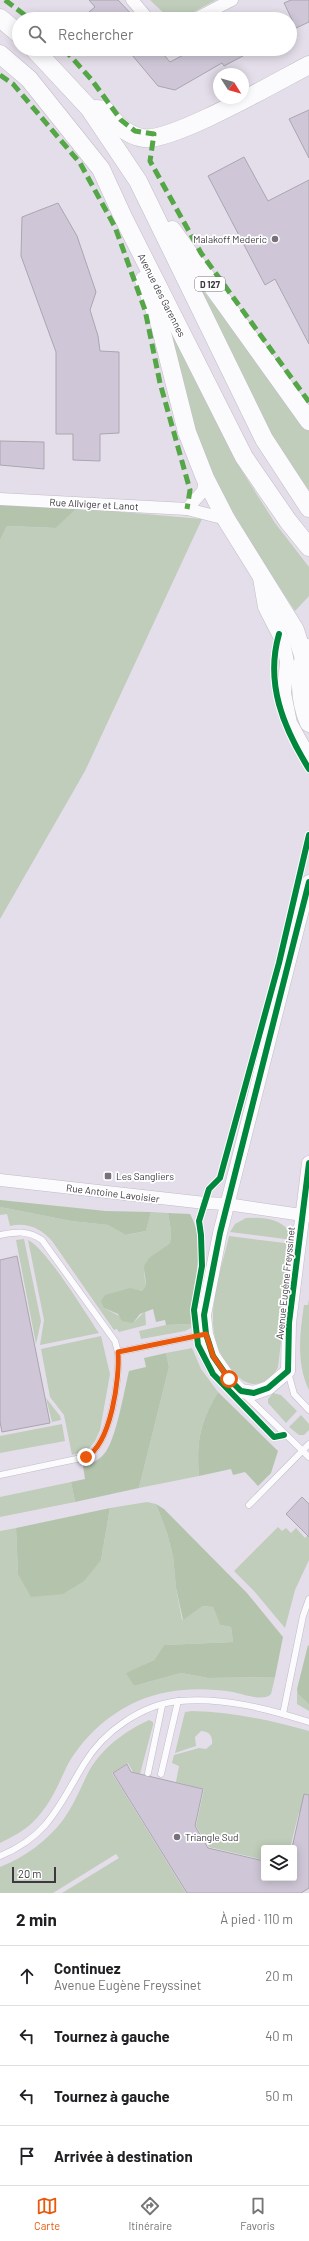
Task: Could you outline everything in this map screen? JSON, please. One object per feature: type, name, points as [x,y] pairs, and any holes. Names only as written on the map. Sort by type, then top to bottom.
[{"type":"main road","points":[[0,18],[12,28]]},
{"type":"main road","name":"Avenue des Garennes","points":[[0,54],[29,79],[101,168],[123,217],[244,457],[288,521],[309,548]]},
{"type":"main road","name":"D 127","points":[[41,56],[89,108],[138,182],[252,344],[309,421]]},
{"type":"main road","points":[[89,108],[105,110],[116,124],[135,136],[153,139],[183,129],[309,65]]},
{"type":"main road","points":[[138,182],[264,438],[309,508]]},
{"type":"main road","points":[[123,217],[131,246],[160,325],[187,432],[205,478],[226,519],[295,630],[306,651],[301,692],[309,723]]},
{"type":"street","points":[[132,0],[142,12]]},
{"type":"street","points":[[209,12],[232,0]]},
{"type":"street","points":[[188,509],[203,491],[205,478]]},
{"type":"street","name":"Rue Allviger et Lanot","points":[[0,499],[188,509],[226,519]]},
{"type":"street","points":[[259,574],[265,607],[283,642],[287,662],[284,693],[290,723],[309,757]]},
{"type":"street","points":[[288,1371],[268,1388],[254,1393],[241,1391],[217,1362],[206,1334],[204,1315],[208,1288],[227,1204],[309,882]]},
{"type":"street","name":"Avenue Eugène Freyssinet","points":[[288,1371],[289,1323],[306,1215],[309,1162]]},
{"type":"street","name":"Rue Antoine Lavoisier","points":[[0,1180],[205,1203],[227,1204],[306,1215]]},
{"type":"lane","points":[[0,1235],[24,1232],[34,1235],[42,1240],[116,1341],[119,1373],[105,1435],[97,1448],[86,1457],[0,1475]]},
{"type":"lane","points":[[118,1352],[206,1334]]},
{"type":"lane","points":[[288,1371],[294,1394],[309,1410]]},
{"type":"lane","points":[[241,1391],[309,1457]]},
{"type":"lane","points":[[249,1505],[309,1444]]},
{"type":"lane","points":[[283,1714],[303,1616],[309,1599]]},
{"type":"lane","points":[[161,1774],[178,1701]]},
{"type":"lane","points":[[0,1856],[30,1839],[51,1820],[92,1752],[103,1740],[131,1718],[178,1701],[210,1701],[283,1714],[309,1722]]},
{"type":"lane","points":[[148,1773],[162,1706]]},
{"type":"green space","points":[[150,0],[216,0],[193,12],[163,12]]},
{"type":"green space","points":[[200,287],[248,347],[309,431],[309,490],[275,442],[224,341]]},
{"type":"green space","points":[[171,332],[242,471],[275,523],[309,567],[309,596],[295,611],[248,538],[220,489],[208,463],[184,400]]},
{"type":"green space","points":[[0,504],[77,508],[56,528],[7,526],[0,540]]},
{"type":"green space","points":[[77,508],[202,519],[85,771],[0,919],[0,540],[7,526],[56,528]]},
{"type":"green space","points":[[0,1200],[106,1211],[151,1212],[146,1231],[126,1235],[108,1225],[71,1221],[0,1207]]},
{"type":"green space","points":[[0,1207],[71,1221],[108,1225],[127,1235],[146,1231],[151,1212],[168,1213],[171,1231],[170,1243],[153,1256],[146,1265],[146,1285],[142,1291],[129,1289],[124,1290],[112,1298],[104,1308],[133,1323],[145,1311],[146,1325],[119,1332],[117,1329],[114,1330],[52,1241],[39,1230],[34,1228],[23,1225],[10,1226],[7,1214],[0,1215]]},
{"type":"green space","points":[[168,1213],[190,1214],[198,1240],[197,1268],[191,1310],[191,1324],[166,1325],[165,1320],[156,1322],[153,1309],[140,1314],[133,1323],[122,1321],[118,1314],[104,1308],[101,1301],[105,1295],[130,1288],[142,1291],[146,1285],[144,1266],[149,1258],[170,1243],[171,1231]]},
{"type":"green space","points":[[246,1218],[268,1219],[281,1224],[290,1233],[293,1240],[230,1232],[235,1224]]},
{"type":"green space","points":[[229,1236],[293,1244],[278,1367],[269,1378],[255,1384],[242,1380],[232,1370],[221,1355],[215,1339],[213,1323],[216,1288]]},
{"type":"green space","points":[[24,1239],[41,1321],[36,1344],[16,1240]]},
{"type":"green space","points":[[28,1240],[45,1255],[55,1268],[99,1333],[40,1345],[44,1320]]},
{"type":"green space","points":[[309,1299],[309,1390],[302,1369],[300,1348],[304,1305],[308,1305]]},
{"type":"green space","points":[[191,1324],[191,1328],[185,1331],[141,1339],[139,1331],[166,1325]]},
{"type":"green space","points":[[101,1336],[110,1374],[100,1430],[95,1441],[88,1450],[72,1455],[64,1415],[50,1397],[41,1349]]},
{"type":"green space","points":[[192,1348],[201,1369],[218,1392],[203,1423],[198,1453],[199,1476],[139,1488],[169,1367],[166,1353]]},
{"type":"green space","points":[[166,1353],[169,1367],[139,1488],[75,1502],[71,1482],[85,1479],[83,1466],[99,1459],[108,1448],[116,1427],[129,1371],[146,1367],[144,1358]]},
{"type":"green space","points":[[218,1392],[278,1451],[271,1473],[258,1486],[245,1472],[233,1475],[231,1469],[199,1476],[198,1453],[203,1423]]},
{"type":"green space","points":[[273,1393],[281,1395],[297,1411],[286,1423],[268,1403],[268,1399]]},
{"type":"green space","points":[[46,1398],[60,1416],[61,1420],[52,1422]]},
{"type":"green space","points":[[301,1415],[309,1424],[309,1430],[304,1435],[299,1435],[289,1427]]},
{"type":"green space","points":[[62,1424],[65,1441],[0,1453],[0,1436]]},
{"type":"green space","points":[[71,1482],[75,1502],[0,1517],[0,1497]]},
{"type":"green space","points":[[147,1502],[156,1504],[167,1533],[173,1556],[176,1588],[182,1620],[203,1606],[213,1607],[220,1625],[231,1627],[233,1642],[164,1645],[154,1660],[127,1673],[134,1686],[181,1673],[208,1678],[275,1677],[271,1694],[264,1697],[259,1697],[209,1689],[173,1691],[161,1693],[127,1706],[96,1728],[79,1747],[66,1768],[56,1790],[39,1816],[22,1831],[0,1843],[0,1531],[16,1528],[18,1574],[101,1560],[110,1508]]},
{"type":"green space","points":[[156,1504],[164,1509],[247,1593],[283,1637],[275,1677],[208,1678],[181,1673],[134,1686],[126,1673],[154,1660],[164,1645],[233,1642],[231,1627],[220,1625],[213,1607],[203,1606],[183,1620],[176,1588],[173,1556],[167,1533]]},
{"type":"green space","points":[[110,1508],[101,1560],[84,1581],[63,1594],[31,1597],[18,1574],[16,1528]]},
{"type":"green space","points":[[278,1527],[282,1531],[286,1528],[291,1533],[296,1528],[305,1538],[309,1534],[309,1560],[295,1590],[285,1628],[254,1591],[234,1571]]},
{"type":"green space","points":[[308,1645],[309,1705],[298,1694],[297,1689]]},
{"type":"green space","points":[[297,1689],[298,1694],[309,1705],[309,1711],[297,1704]]},
{"type":"green space","points":[[185,1712],[222,1713],[251,1717],[309,1731],[309,1814],[299,1812],[291,1845],[261,1845],[261,1859],[209,1847],[196,1826],[204,1789],[176,1782],[179,1766],[172,1763],[174,1755],[199,1748],[206,1749],[212,1744],[212,1739],[210,1734],[201,1731],[195,1737],[196,1746],[175,1753]]},
{"type":"green space","points":[[149,1720],[153,1722],[153,1725],[140,1774],[133,1772],[128,1763],[112,1773],[186,1893],[62,1893],[119,1858],[116,1854],[53,1893],[0,1893],[0,1867],[35,1848],[50,1835],[67,1814],[89,1771],[100,1755],[131,1729]]},
{"type":"building","points":[[89,0],[118,0],[129,12],[89,12],[95,7]]},
{"type":"building","points":[[291,0],[309,0],[309,22],[297,28],[297,12],[288,12],[284,3]]},
{"type":"building","points":[[133,56],[165,56],[170,62],[182,56],[243,56],[224,66],[222,63],[175,90],[158,86]]},
{"type":"building","points":[[309,110],[309,158],[289,119]]},
{"type":"building","name":"Malakoff Mederic","points":[[244,157],[268,201],[309,180],[309,344],[275,279],[265,285],[208,176]]},
{"type":"building","points":[[58,203],[77,236],[96,292],[90,310],[98,336],[100,351],[119,352],[119,433],[100,434],[100,461],[73,460],[73,434],[56,434],[56,352],[21,256],[22,217]]},
{"type":"building","points":[[0,441],[44,442],[44,469],[0,465]]},
{"type":"building","points":[[17,1256],[50,1423],[2,1432],[0,1422],[0,1260]]},
{"type":"building","points":[[302,1497],[309,1504],[309,1537],[286,1514]]},
{"type":"building","name":"Triangle Sud","points":[[127,1764],[131,1772],[203,1789],[195,1826],[208,1848],[261,1860],[261,1881],[297,1881],[297,1845],[293,1845],[304,1794],[309,1795],[309,1888],[301,1893],[187,1893],[113,1773]]},
{"type":"marked path","points":[[5,0],[21,12]]},
{"type":"marked path","points":[[70,56],[91,79],[121,120],[135,131],[154,134],[150,161],[201,253],[309,402]]},
{"type":"marked path","points":[[0,75],[13,84],[80,163],[115,227],[145,310],[160,383],[190,490],[187,509]]},
{"type":"cycle path","points":[[279,634],[275,652],[275,687],[284,721],[309,769]]},
{"type":"cycle path","points":[[284,1435],[274,1437],[213,1374],[198,1345],[194,1310],[202,1266],[199,1221],[209,1189],[220,1178],[279,963],[309,835]]},
{"type":"cycle path","points":[[309,882],[220,1233],[204,1315],[206,1334],[213,1356],[229,1379],[241,1391],[254,1393],[268,1388],[288,1371],[289,1323],[309,1163]]},
{"type":"place","name":"Malakoff Mederic","points":[[275,239]]},
{"type":"place","name":"Les Sangliers","points":[[108,1176]]},
{"type":"place","name":"Triangle Sud","points":[[177,1837]]},
{"type":"route","points":[[86,1457],[92,1454],[101,1444],[105,1435],[119,1373],[118,1352],[206,1334],[213,1356],[229,1379]]}]
